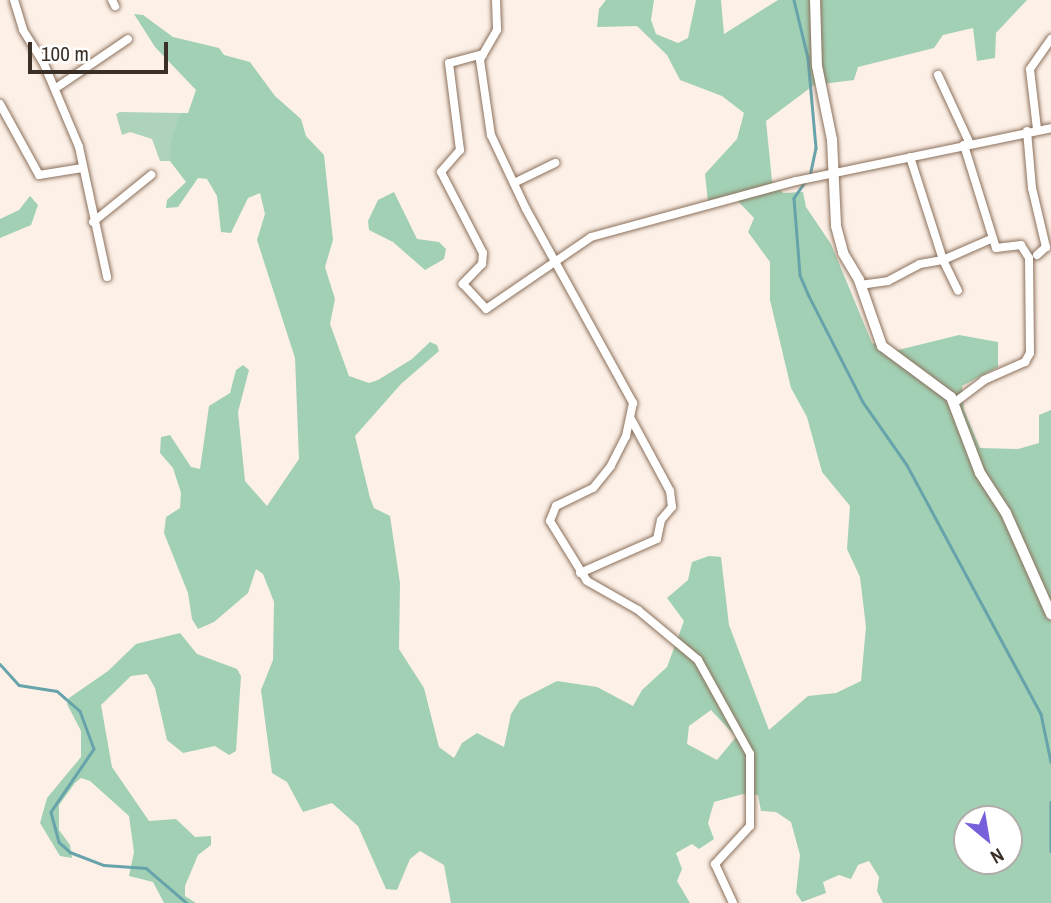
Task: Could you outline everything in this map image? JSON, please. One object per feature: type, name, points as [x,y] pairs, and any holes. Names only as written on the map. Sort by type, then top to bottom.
[{"type":"street","points":[[15,0],[23,30],[55,88],[79,147],[93,222],[107,277]]},
{"type":"street","points":[[496,0],[497,30],[480,63],[491,135],[514,183],[628,389],[631,419],[670,491],[672,507],[661,520],[657,539],[580,573]]},
{"type":"street","points":[[815,0],[817,66],[836,174],[836,226],[843,253],[860,285],[887,352],[932,379],[954,403],[979,473],[1006,513],[1051,614]]},
{"type":"street","points":[[55,88],[128,39]]},
{"type":"street","points":[[1037,129],[1030,69],[1051,40]]},
{"type":"street","points":[[483,54],[453,58],[448,65],[460,150],[441,172],[484,257],[464,287],[486,309],[591,237],[796,181],[817,179],[1027,131],[1051,128]]},
{"type":"street","points":[[938,75],[967,145],[992,239],[998,251],[1024,247],[1033,257],[1028,357],[954,403]]},
{"type":"street","points":[[0,104],[39,175],[82,168]]},
{"type":"street","points":[[1027,131],[1032,188],[1046,247],[1033,257]]},
{"type":"street","points":[[910,157],[943,260],[958,291]]},
{"type":"street","points":[[514,183],[555,163]]},
{"type":"street","points":[[93,222],[151,175]]},
{"type":"street","points":[[860,285],[888,281],[920,264],[943,260],[992,239]]},
{"type":"street","points":[[1033,257],[1051,254]]},
{"type":"street","points":[[631,419],[601,480],[556,506],[550,515],[580,573],[604,594],[659,625],[698,660],[750,754],[752,821],[747,835],[715,864],[733,903]]},
{"type":"green space","points":[[606,0],[654,0],[651,20],[656,34],[678,43],[688,38],[696,0],[721,0],[724,34],[778,0],[1027,0],[996,33],[995,58],[977,61],[973,28],[943,35],[934,48],[858,67],[854,80],[814,85],[766,121],[772,181],[783,193],[803,192],[806,207],[831,244],[872,343],[898,350],[959,335],[998,342],[998,367],[962,386],[964,410],[980,448],[1018,449],[1039,443],[1039,415],[1051,410],[1051,903],[883,903],[877,891],[879,877],[869,861],[858,865],[851,879],[839,875],[823,882],[826,893],[802,902],[796,893],[800,855],[791,822],[776,812],[761,811],[758,795],[743,794],[714,802],[708,823],[714,839],[699,849],[692,844],[676,853],[682,869],[677,881],[690,903],[451,903],[444,865],[420,851],[410,859],[397,890],[386,889],[358,826],[332,803],[303,812],[287,782],[272,773],[261,690],[273,660],[274,602],[263,574],[256,569],[248,593],[214,622],[198,629],[192,619],[188,593],[164,533],[166,517],[180,508],[181,493],[173,468],[160,453],[161,437],[170,435],[191,467],[200,469],[209,406],[230,393],[236,370],[243,365],[249,370],[238,412],[245,481],[267,506],[299,459],[295,358],[257,240],[265,214],[260,193],[248,198],[231,233],[221,232],[217,196],[207,179],[198,178],[178,207],[166,208],[167,200],[186,182],[170,161],[171,142],[180,113],[188,113],[196,90],[155,47],[134,14],[143,15],[173,37],[219,48],[224,55],[250,62],[275,96],[301,119],[306,136],[324,155],[333,240],[325,267],[335,299],[330,324],[349,376],[369,383],[378,380],[412,359],[430,342],[437,345],[439,351],[401,384],[355,436],[374,508],[390,516],[400,583],[399,649],[424,688],[439,747],[454,758],[462,743],[477,733],[504,747],[511,714],[520,700],[557,681],[597,687],[633,706],[642,690],[667,667],[684,621],[667,598],[688,580],[692,562],[709,556],[721,557],[729,625],[769,730],[808,696],[836,693],[861,681],[866,627],[860,577],[847,549],[850,506],[822,472],[807,417],[791,388],[770,300],[770,262],[748,232],[754,218],[732,195],[708,202],[705,174],[737,139],[744,113],[722,96],[680,80],[667,55],[637,26],[597,27],[599,9]],"holes":[[[711,710],[736,737],[717,760],[687,744],[689,726]]]},
{"type":"green space","points":[[180,113],[170,161],[160,161],[152,139],[130,132],[122,135],[116,114]]},
{"type":"green space","points":[[394,192],[417,239],[439,242],[446,249],[444,259],[425,270],[393,242],[369,230],[368,221],[378,200]]},
{"type":"green space","points":[[30,196],[38,205],[31,225],[0,238],[0,219],[19,210]]},
{"type":"green space","points":[[180,633],[197,654],[237,669],[241,676],[236,751],[229,755],[215,746],[183,753],[167,740],[155,688],[147,674],[131,676],[101,705],[112,767],[149,821],[176,819],[195,837],[211,836],[211,845],[198,855],[185,886],[185,896],[196,903],[164,903],[153,882],[129,876],[134,852],[129,816],[90,781],[81,778],[59,805],[59,830],[70,845],[72,858],[60,856],[40,823],[47,798],[81,757],[81,731],[67,704],[69,698],[108,671],[136,644]]},
{"type":"waterway","points":[[794,0],[808,58],[816,148],[810,176]]},
{"type":"waterway","points":[[806,181],[794,198],[800,275],[808,294],[863,402],[907,465],[1041,714],[1051,762]]},
{"type":"waterway","points":[[0,664],[19,685],[57,691],[80,711],[94,749],[51,812],[59,842],[70,852],[104,865],[146,868],[187,903]]},
{"type":"waterway","points":[[1051,802],[1051,851]]}]
